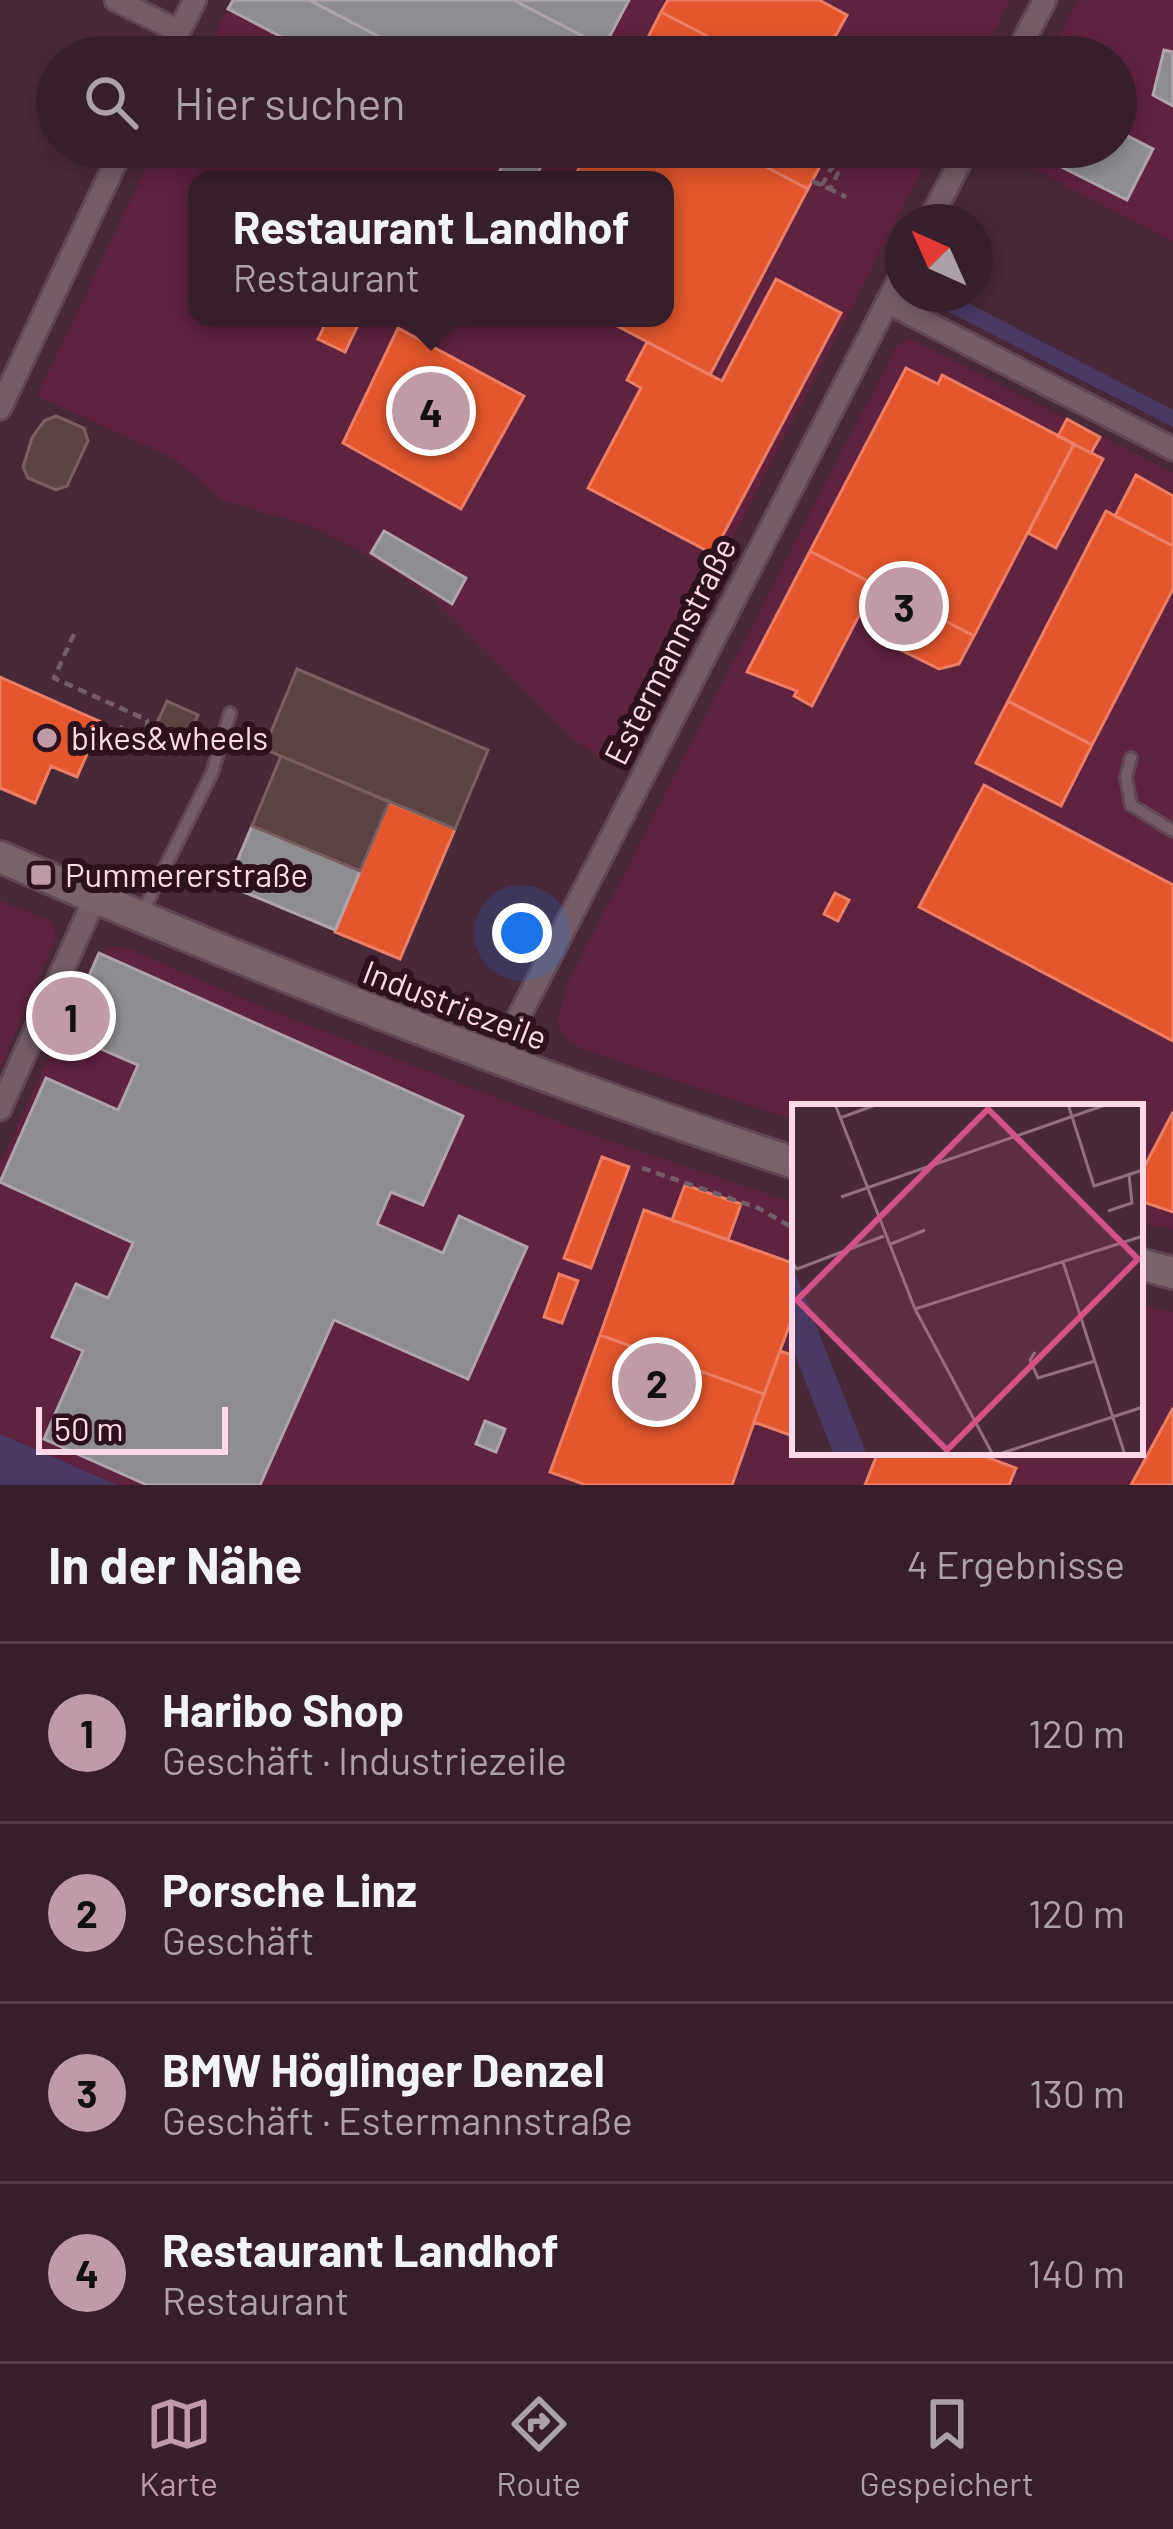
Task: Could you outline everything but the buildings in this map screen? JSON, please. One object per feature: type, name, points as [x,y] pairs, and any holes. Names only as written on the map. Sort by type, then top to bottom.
[{"type":"main road","name":"Industriezeile","points":[[0,857],[496,1061],[792,1162]]},
{"type":"main road","points":[[1143,1265],[1173,1273]]},
{"type":"street","points":[[116,0],[178,31]]},
{"type":"street","points":[[176,36],[195,0]]},
{"type":"street","points":[[1026,36],[1045,0]]},
{"type":"street","points":[[0,408],[113,168]]},
{"type":"street","points":[[938,204],[957,168]]},
{"type":"street","name":"Estermannstraße","points":[[496,1061],[885,306]]},
{"type":"street","points":[[906,312],[1173,449]]},
{"type":"street","points":[[0,1109],[95,898]]},
{"type":"lane","points":[[140,918],[212,773],[230,713]]},
{"type":"lane","points":[[1131,758],[1126,777],[1131,805],[1173,831]]},
{"type":"path","points":[[812,182],[846,197]]},
{"type":"path","points":[[74,634],[54,678],[147,721],[147,728],[133,734],[114,724]]},
{"type":"path","points":[[642,1168],[758,1208],[792,1227]]},
{"type":"shaded area","points":[[232,0],[1010,0],[992,36],[214,36]]},
{"type":"shaded area","points":[[1077,0],[1173,0],[1173,242],[1032,168],[1137,168],[1137,36],[1059,36]]},
{"type":"shaded area","points":[[146,168],[923,168],[905,204],[885,204],[885,242],[615,767],[573,739],[431,596],[310,526],[222,500],[175,459],[37,396]]},
{"type":"shaded area","points":[[949,312],[985,312],[1173,410],[1173,427]]},
{"type":"shaded area","points":[[909,338],[1173,473],[1173,1230],[1143,1223],[1143,1104],[792,1104],[792,1120],[582,1049],[564,1036],[557,1022],[568,982],[896,347]]},
{"type":"shaded area","points":[[0,901],[52,921],[56,937],[0,1069]]},
{"type":"shaded area","points":[[110,947],[128,948],[269,1010],[604,1139],[792,1202],[792,1455],[1143,1455],[1143,1304],[1173,1312],[1173,1485],[117,1485],[0,1434],[0,1164],[95,956]]},
{"type":"shaded area","points":[[0,1434],[117,1485],[0,1485]]},
{"type":"place","name":"Restaurant Landhof","points":[[431,411]]},
{"type":"place","name":"BMW Höglinger Denzel","points":[[904,606]]},
{"type":"place","name":"bikes&wheels","points":[[47,738]]},
{"type":"place","name":"Pummererstraße","points":[[41,875]]},
{"type":"place","name":"Haribo Shop","points":[[71,1016]]},
{"type":"place","name":"Porsche Linz","points":[[657,1382]]}]
